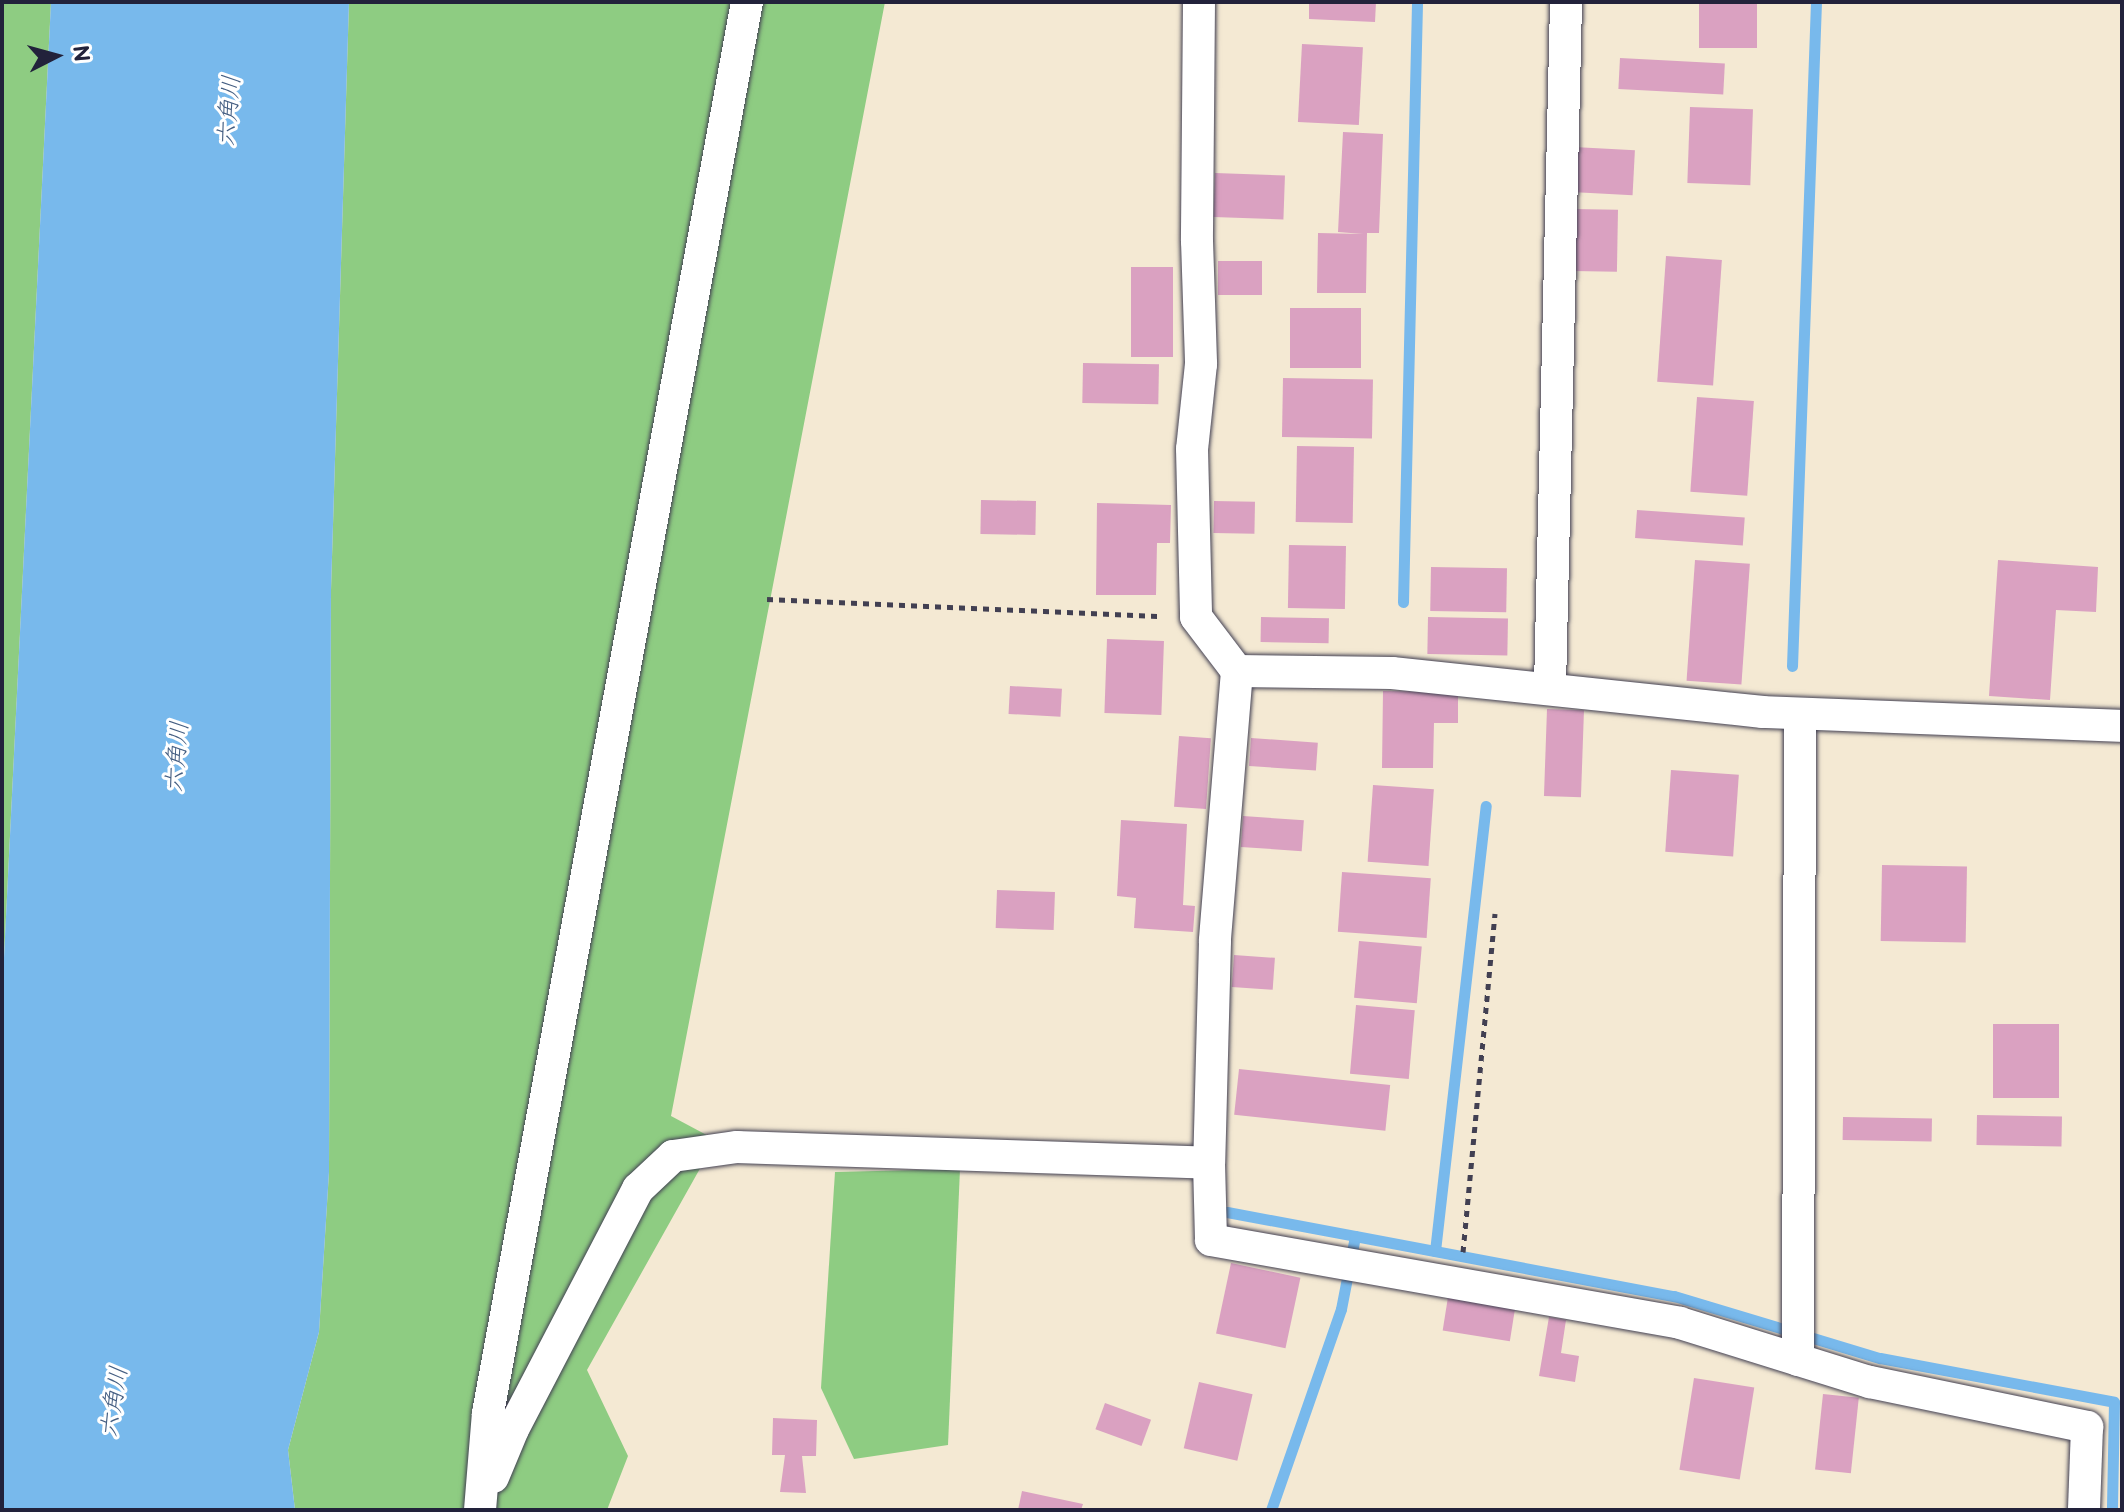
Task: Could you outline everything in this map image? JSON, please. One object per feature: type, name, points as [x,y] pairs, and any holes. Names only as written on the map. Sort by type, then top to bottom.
[{"type":"street","points":[[481,1508],[488,1413],[747,2]]},
{"type":"street","points":[[1199,2],[1197,241],[1201,364],[1192,449],[1196,617],[1237,671],[1215,941],[1209,1163],[1211,1240],[1680,1323],[1870,1382],[2087,1427],[2084,1510]]},
{"type":"street","points":[[1550,687],[1566,2]]},
{"type":"street","points":[[1237,671],[1392,673],[1550,687],[1763,712],[2122,726]]},
{"type":"street","points":[[1798,1360],[1800,714]]},
{"type":"street","points":[[481,1508],[513,1429],[638,1189],[673,1156],[737,1147],[1209,1163]]},
{"type":"path","points":[[767,599],[1196,617]]},
{"type":"path","points":[[1465,1227],[1495,914]]},
{"type":"green space","points":[[2,2],[51,2],[2,998]]},
{"type":"green space","points":[[349,2],[885,2],[671,1116],[716,1140],[587,1370],[628,1456],[607,1510],[295,1510],[288,1450],[319,1332],[329,1172],[331,590]]},
{"type":"green space","points":[[960,1169],[948,1445],[854,1459],[821,1388],[835,1172]]},
{"type":"water","name":"六角川","points":[[51,2],[349,2],[331,590],[329,1172],[319,1332],[288,1450],[295,1510],[2,1510],[2,998]]},
{"type":"building","points":[[1309,2],[1376,2],[1375,22],[1309,19]]},
{"type":"building","points":[[1699,2],[1757,2],[1757,48],[1699,48]]},
{"type":"building","points":[[1302,44],[1363,47],[1359,125],[1298,122]]},
{"type":"building","points":[[1620,58],[1725,63],[1723,94],[1618,89]]},
{"type":"building","points":[[1690,107],[1753,109],[1750,185],[1687,183]]},
{"type":"building","points":[[1343,132],[1383,134],[1379,233],[1367,233],[1366,293],[1317,293],[1318,233],[1363,234],[1338,232]]},
{"type":"building","points":[[1574,147],[1635,150],[1633,195],[1572,192]]},
{"type":"building","points":[[1215,173],[1285,175],[1283,219],[1213,217]]},
{"type":"building","points":[[1574,209],[1618,210],[1617,272],[1573,271]]},
{"type":"building","points":[[1666,256],[1722,260],[1713,386],[1657,382]]},
{"type":"building","points":[[1218,261],[1262,261],[1262,295],[1218,295]]},
{"type":"building","points":[[1131,267],[1173,267],[1173,357],[1131,357]]},
{"type":"building","points":[[1290,308],[1361,308],[1361,368],[1290,368]]},
{"type":"building","points":[[1083,363],[1159,364],[1158,404],[1082,403]]},
{"type":"building","points":[[1283,378],[1373,380],[1372,439],[1282,437]]},
{"type":"building","points":[[1697,397],[1754,401],[1747,496],[1690,492]]},
{"type":"building","points":[[1297,446],[1354,447],[1353,523],[1296,522]]},
{"type":"building","points":[[981,500],[1036,501],[1035,535],[980,534]]},
{"type":"building","points":[[1214,501],[1255,502],[1254,534],[1213,533]]},
{"type":"building","points":[[1097,503],[1171,505],[1170,543],[1157,543],[1156,595],[1096,595]]},
{"type":"building","points":[[1637,510],[1745,518],[1743,545],[1635,538]]},
{"type":"building","points":[[1289,545],[1346,546],[1345,609],[1288,608]]},
{"type":"building","points":[[1695,560],[1750,564],[1741,685],[1687,681]]},
{"type":"building","points":[[1998,560],[2098,567],[2096,612],[2056,610],[2050,700],[1989,696]]},
{"type":"building","points":[[1431,567],[1507,568],[1506,612],[1430,611]]},
{"type":"building","points":[[1261,617],[1329,618],[1329,643],[1261,642]]},
{"type":"building","points":[[1428,617],[1508,618],[1507,655],[1427,654]]},
{"type":"building","points":[[1107,639],[1164,641],[1161,715],[1104,713]]},
{"type":"building","points":[[1010,686],[1062,689],[1060,717],[1009,714]]},
{"type":"building","points":[[1383,691],[1458,692],[1458,723],[1434,723],[1433,768],[1382,768]]},
{"type":"building","points":[[1547,709],[1584,710],[1581,797],[1544,796]]},
{"type":"building","points":[[1179,736],[1211,738],[1206,809],[1174,807]]},
{"type":"building","points":[[1251,738],[1318,743],[1316,771],[1249,766]]},
{"type":"building","points":[[1671,770],[1739,775],[1733,857],[1665,852]]},
{"type":"building","points":[[1373,785],[1434,789],[1428,866],[1368,862]]},
{"type":"building","points":[[1243,816],[1304,820],[1302,851],[1241,847]]},
{"type":"building","points":[[1121,820],[1187,824],[1183,905],[1195,906],[1193,932],[1134,928],[1136,898],[1117,896]]},
{"type":"building","points":[[1882,865],[1967,866],[1966,942],[1881,941]]},
{"type":"building","points":[[1342,872],[1431,878],[1427,938],[1338,932]]},
{"type":"building","points":[[997,890],[1055,892],[1054,930],[996,928]]},
{"type":"building","points":[[1359,941],[1422,946],[1417,1003],[1354,998]]},
{"type":"building","points":[[1234,955],[1275,958],[1273,990],[1232,987]]},
{"type":"building","points":[[1356,1005],[1415,1010],[1409,1079],[1350,1074]]},
{"type":"building","points":[[1993,1024],[2059,1024],[2059,1098],[1993,1098]]},
{"type":"building","points":[[1239,1069],[1390,1085],[1385,1131],[1234,1115]]},
{"type":"building","points":[[1977,1115],[2062,1116],[2061,1146],[1976,1145]]},
{"type":"building","points":[[1843,1117],[1932,1119],[1932,1142],[1843,1140]]},
{"type":"building","points":[[1231,1263],[1300,1278],[1285,1348],[1216,1333]]},
{"type":"building","points":[[1448,1297],[1515,1308],[1510,1341],[1443,1331]]},
{"type":"building","points":[[1549,1317],[1566,1320],[1561,1353],[1579,1356],[1575,1382],[1539,1376]]},
{"type":"building","points":[[1694,1378],[1754,1388],[1740,1479],[1679,1470]]},
{"type":"building","points":[[1199,1382],[1253,1394],[1237,1461],[1184,1448]]},
{"type":"building","points":[[1823,1394],[1859,1398],[1851,1473],[1815,1470]]},
{"type":"building","points":[[1105,1403],[1151,1420],[1141,1446],[1095,1429]]},
{"type":"building","points":[[773,1418],[817,1420],[816,1456],[802,1456],[806,1493],[780,1492],[785,1455],[772,1455]]},
{"type":"building","points":[[1022,1491],[1083,1504],[1081,1510],[1018,1510]]},
{"type":"waterway","points":[[1403,602],[1417,2]]},
{"type":"waterway","points":[[1792,666],[1816,2]]},
{"type":"waterway","points":[[1435,1251],[1486,806]]},
{"type":"waterway","points":[[1227,1212],[1355,1236]]},
{"type":"waterway","points":[[1271,1510],[1341,1309],[1355,1236],[1674,1296],[1880,1358],[2114,1402],[2112,1510]]}]
